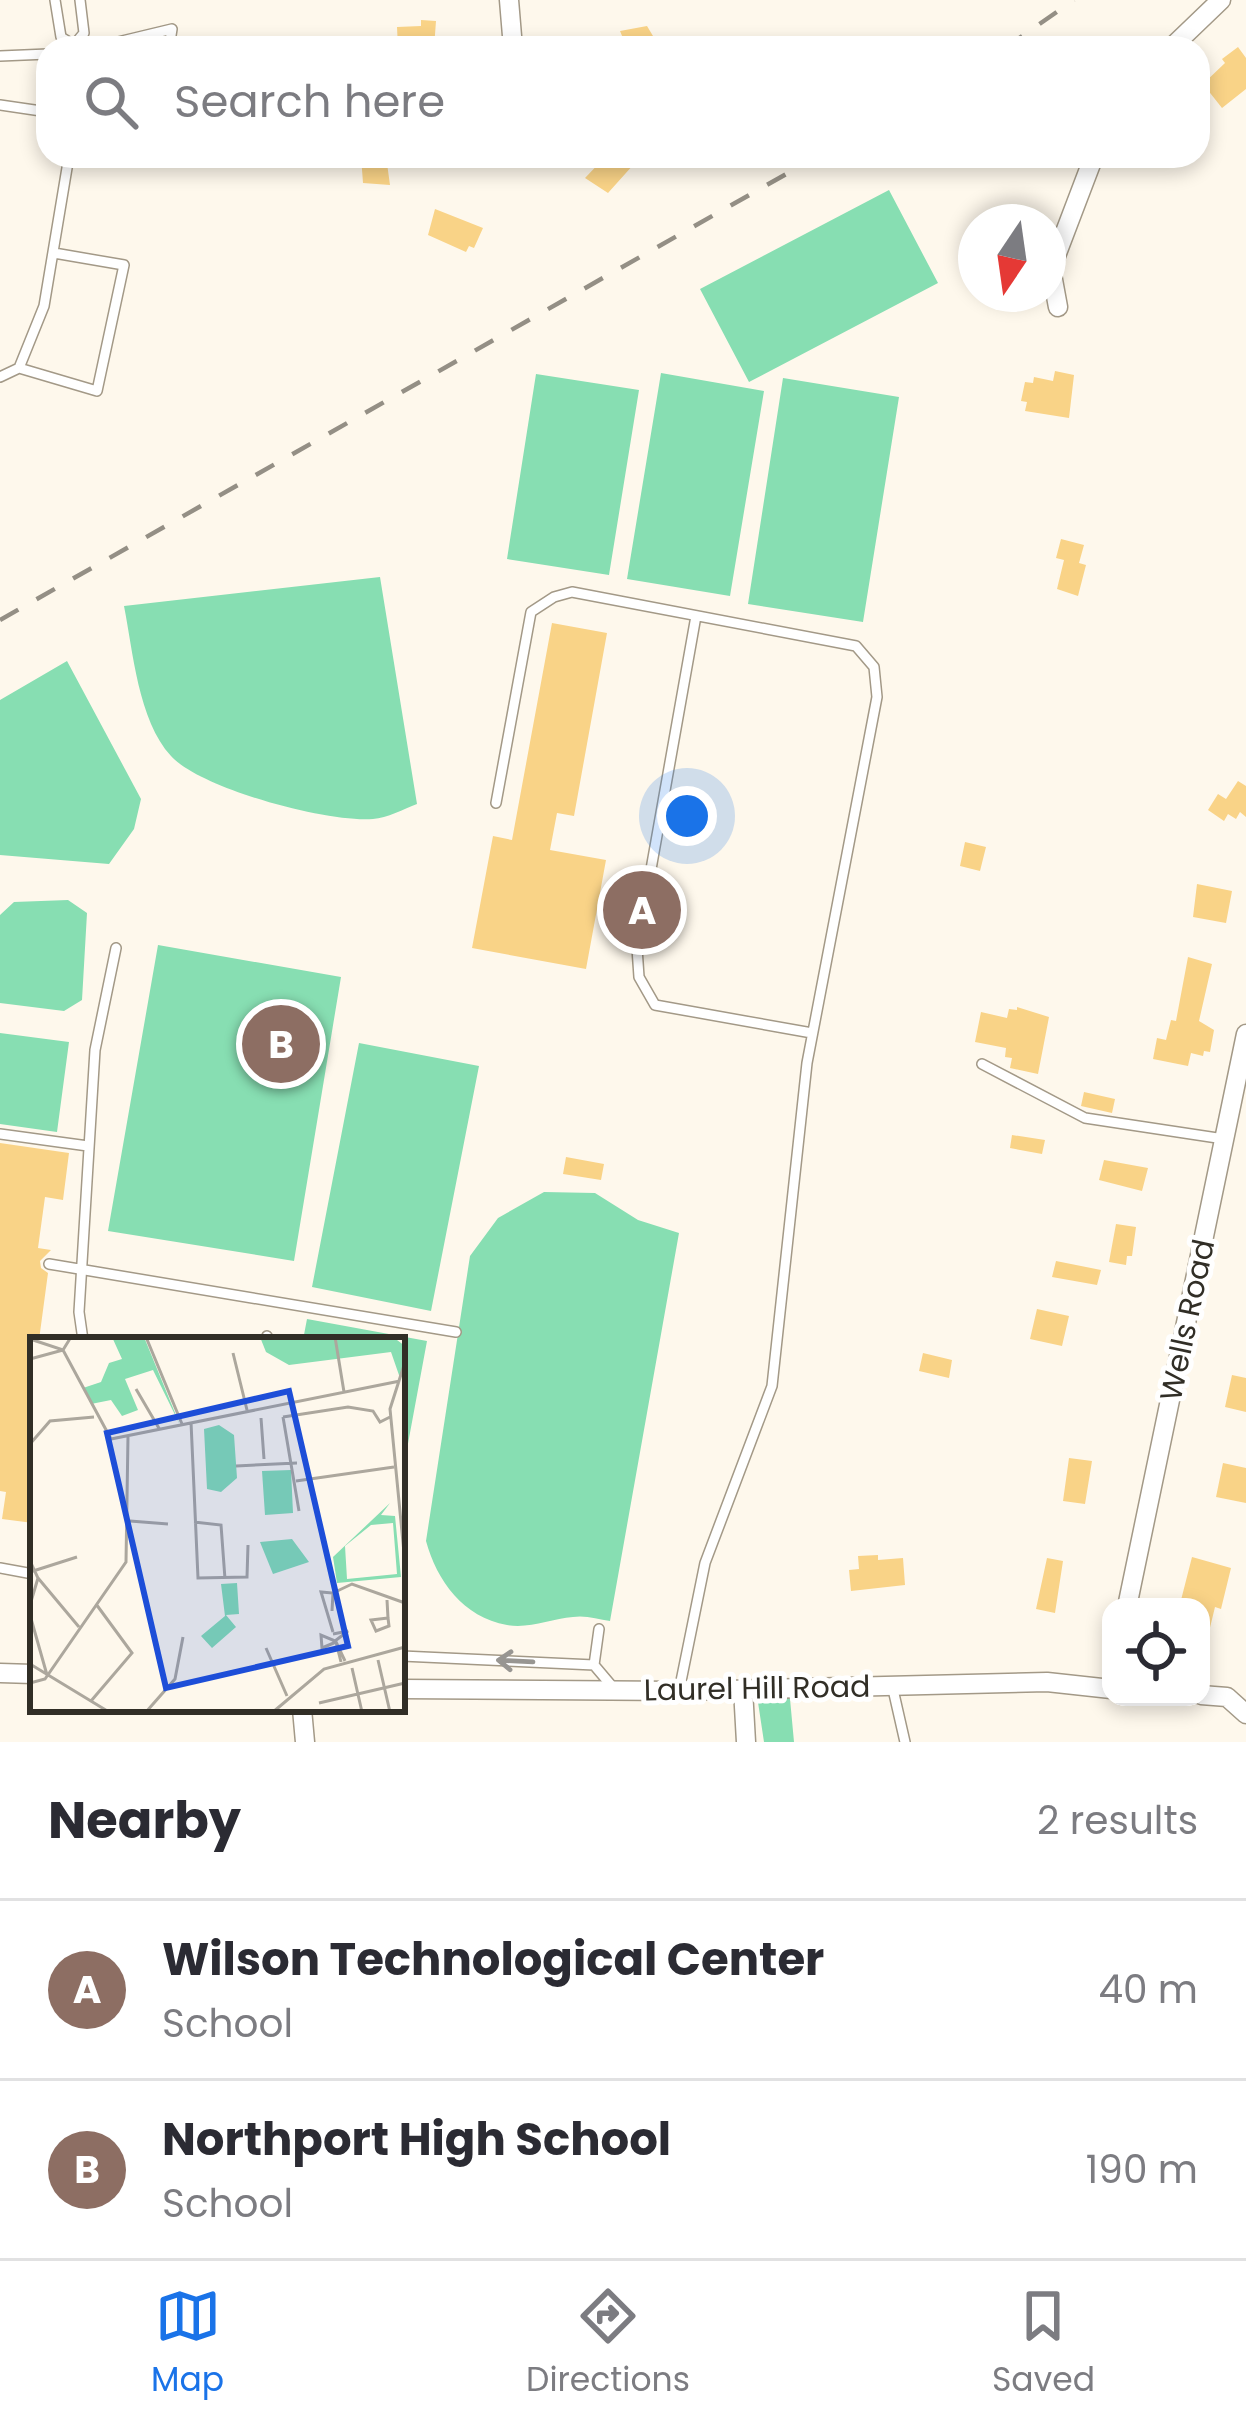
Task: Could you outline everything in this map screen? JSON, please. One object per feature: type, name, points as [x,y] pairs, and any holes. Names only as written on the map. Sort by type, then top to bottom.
[{"type":"street","points":[[509,0],[512,36]]},
{"type":"street","points":[[1184,36],[1221,0]]},
{"type":"street","points":[[1066,230],[1089,168]]},
{"type":"street","name":"Wells Road","points":[[1129,1598],[1246,1034]]},
{"type":"street","points":[[0,1672],[30,1674]]},
{"type":"street","name":"Laurel Hill Road","points":[[405,1688],[679,1691],[1047,1682],[1102,1687]]},
{"type":"street","points":[[743,1690],[746,1742]]},
{"type":"street","points":[[1210,1696],[1227,1697],[1246,1714]]},
{"type":"street","points":[[302,1712],[305,1742]]},
{"type":"lane","points":[[55,0],[61,36]]},
{"type":"lane","points":[[80,0],[82,36]]},
{"type":"lane","points":[[143,36],[172,29],[171,36]]},
{"type":"lane","points":[[0,56],[36,54]]},
{"type":"lane","points":[[0,104],[36,110]]},
{"type":"lane","points":[[20,368],[44,306],[67,168]]},
{"type":"lane","points":[[0,377],[20,368],[98,391],[124,265],[54,254]]},
{"type":"lane","points":[[496,803],[531,612],[554,596],[572,592],[856,646],[874,667],[877,698],[812,1033],[772,1387],[705,1563],[679,1691]]},
{"type":"lane","points":[[696,616],[637,948],[639,977],[655,1005],[812,1033]]},
{"type":"lane","points":[[83,1337],[79,1312],[95,1050],[116,948]]},
{"type":"lane","points":[[982,1064],[1085,1118],[1223,1139]]},
{"type":"lane","points":[[0,1134],[88,1145]]},
{"type":"lane","points":[[49,1264],[456,1332]]},
{"type":"lane","points":[[0,1568],[30,1573]]},
{"type":"lane","points":[[594,1665],[599,1629]]},
{"type":"lane","points":[[405,1656],[594,1665],[616,1691]]},
{"type":"lane","points":[[892,1685],[905,1742]]},
{"type":"green space","points":[[889,190],[938,283],[749,382],[700,289]]},
{"type":"green space","points":[[661,373],[764,391],[730,596],[627,579]]},
{"type":"green space","points":[[536,374],[639,390],[609,575],[507,559]]},
{"type":"green space","points":[[783,378],[899,397],[863,622],[748,604]]},
{"type":"green space","points":[[380,577],[417,804],[373,819],[297,810],[209,780],[171,756],[144,705],[124,606]]},
{"type":"green space","points":[[67,661],[141,799],[134,829],[109,864],[0,855],[0,700]]},
{"type":"green space","points":[[68,900],[87,913],[82,1000],[64,1011],[0,1003],[0,915],[14,902]]},
{"type":"green space","points":[[158,945],[341,977],[294,1261],[108,1231]]},
{"type":"green space","points":[[0,1033],[69,1042],[57,1132],[0,1124]]},
{"type":"green space","points":[[359,1043],[479,1066],[431,1311],[312,1287]]},
{"type":"green space","points":[[544,1192],[595,1193],[638,1220],[679,1233],[610,1621],[578,1617],[515,1626],[477,1614],[454,1595],[426,1541],[470,1256],[498,1218]]},
{"type":"green space","points":[[307,1319],[427,1341],[405,1460],[405,1337],[304,1337]]},
{"type":"green space","points":[[789,1688],[794,1742],[764,1742],[756,1689]]},
{"type":"building","points":[[421,20],[436,21],[435,36],[397,36],[397,27],[421,26]]},
{"type":"building","points":[[647,26],[653,36],[622,36],[620,31]]},
{"type":"building","points":[[1238,47],[1246,58],[1246,89],[1222,108],[1210,93],[1210,77],[1225,63],[1222,59]]},
{"type":"building","points":[[362,168],[388,168],[390,185],[363,183]]},
{"type":"building","points":[[595,168],[630,168],[608,193],[585,178]]},
{"type":"building","points":[[435,209],[483,228],[474,248],[469,246],[466,252],[428,235]]},
{"type":"building","points":[[1055,371],[1074,375],[1069,418],[1025,411],[1027,402],[1021,401],[1025,382],[1033,383],[1034,377],[1053,381]]},
{"type":"building","points":[[1061,539],[1084,545],[1079,563],[1086,565],[1078,596],[1057,589],[1064,560],[1056,558]]},
{"type":"building","points":[[552,623],[607,633],[574,816],[557,813],[550,850],[606,860],[586,969],[472,948],[493,836],[512,840]]},
{"type":"building","points":[[1238,781],[1246,786],[1246,817],[1240,812],[1236,819],[1228,814],[1224,821],[1208,810],[1218,794],[1226,799]]},
{"type":"building","points":[[965,842],[986,847],[980,871],[960,866]]},
{"type":"building","points":[[1197,884],[1232,891],[1226,923],[1193,917]]},
{"type":"building","points":[[1188,957],[1212,964],[1199,1021],[1214,1030],[1210,1052],[1204,1051],[1203,1056],[1191,1053],[1188,1066],[1153,1059],[1157,1038],[1166,1040],[1171,1020],[1176,1021]]},
{"type":"building","points":[[1009,1009],[1049,1017],[1038,1074],[1010,1068],[1012,1058],[1005,1057],[1006,1048],[975,1042],[981,1012],[1007,1018]]},
{"type":"building","points":[[1084,1092],[1115,1099],[1112,1113],[1081,1106]]},
{"type":"building","points":[[1012,1135],[1045,1140],[1042,1154],[1010,1148]]},
{"type":"building","points":[[0,1143],[69,1153],[63,1200],[45,1197],[38,1248],[51,1250],[40,1261],[48,1273],[39,1337],[30,1337],[30,1523],[2,1519],[6,1492],[0,1491]]},
{"type":"building","points":[[566,1157],[604,1164],[601,1180],[563,1174]]},
{"type":"building","points":[[1104,1160],[1148,1168],[1142,1191],[1099,1180]]},
{"type":"building","points":[[1116,1224],[1136,1227],[1126,1265],[1109,1262]]},
{"type":"building","points":[[1056,1261],[1101,1270],[1097,1285],[1052,1277]]},
{"type":"building","points":[[1037,1309],[1069,1316],[1062,1346],[1030,1339]]},
{"type":"building","points":[[923,1353],[952,1360],[949,1378],[919,1371]]},
{"type":"building","points":[[1232,1375],[1246,1378],[1246,1412],[1225,1407]]},
{"type":"building","points":[[1069,1458],[1092,1461],[1085,1504],[1063,1501]]},
{"type":"building","points":[[1223,1463],[1246,1468],[1246,1503],[1216,1497]]},
{"type":"building","points":[[878,1555],[878,1560],[903,1558],[905,1585],[851,1591],[849,1570],[859,1569],[858,1556]]},
{"type":"building","points":[[1192,1557],[1231,1568],[1221,1609],[1215,1607],[1210,1628],[1210,1598],[1182,1598]]},
{"type":"building","points":[[1047,1558],[1063,1561],[1055,1613],[1036,1609]]},
{"type":"railway","points":[[1022,36],[1074,0]]},
{"type":"railway","points":[[0,620],[797,168]]},
{"type":"place","name":"Wilson Technological Center","points":[[642,910]]},
{"type":"place","name":"Northport High School","points":[[281,1044]]}]
